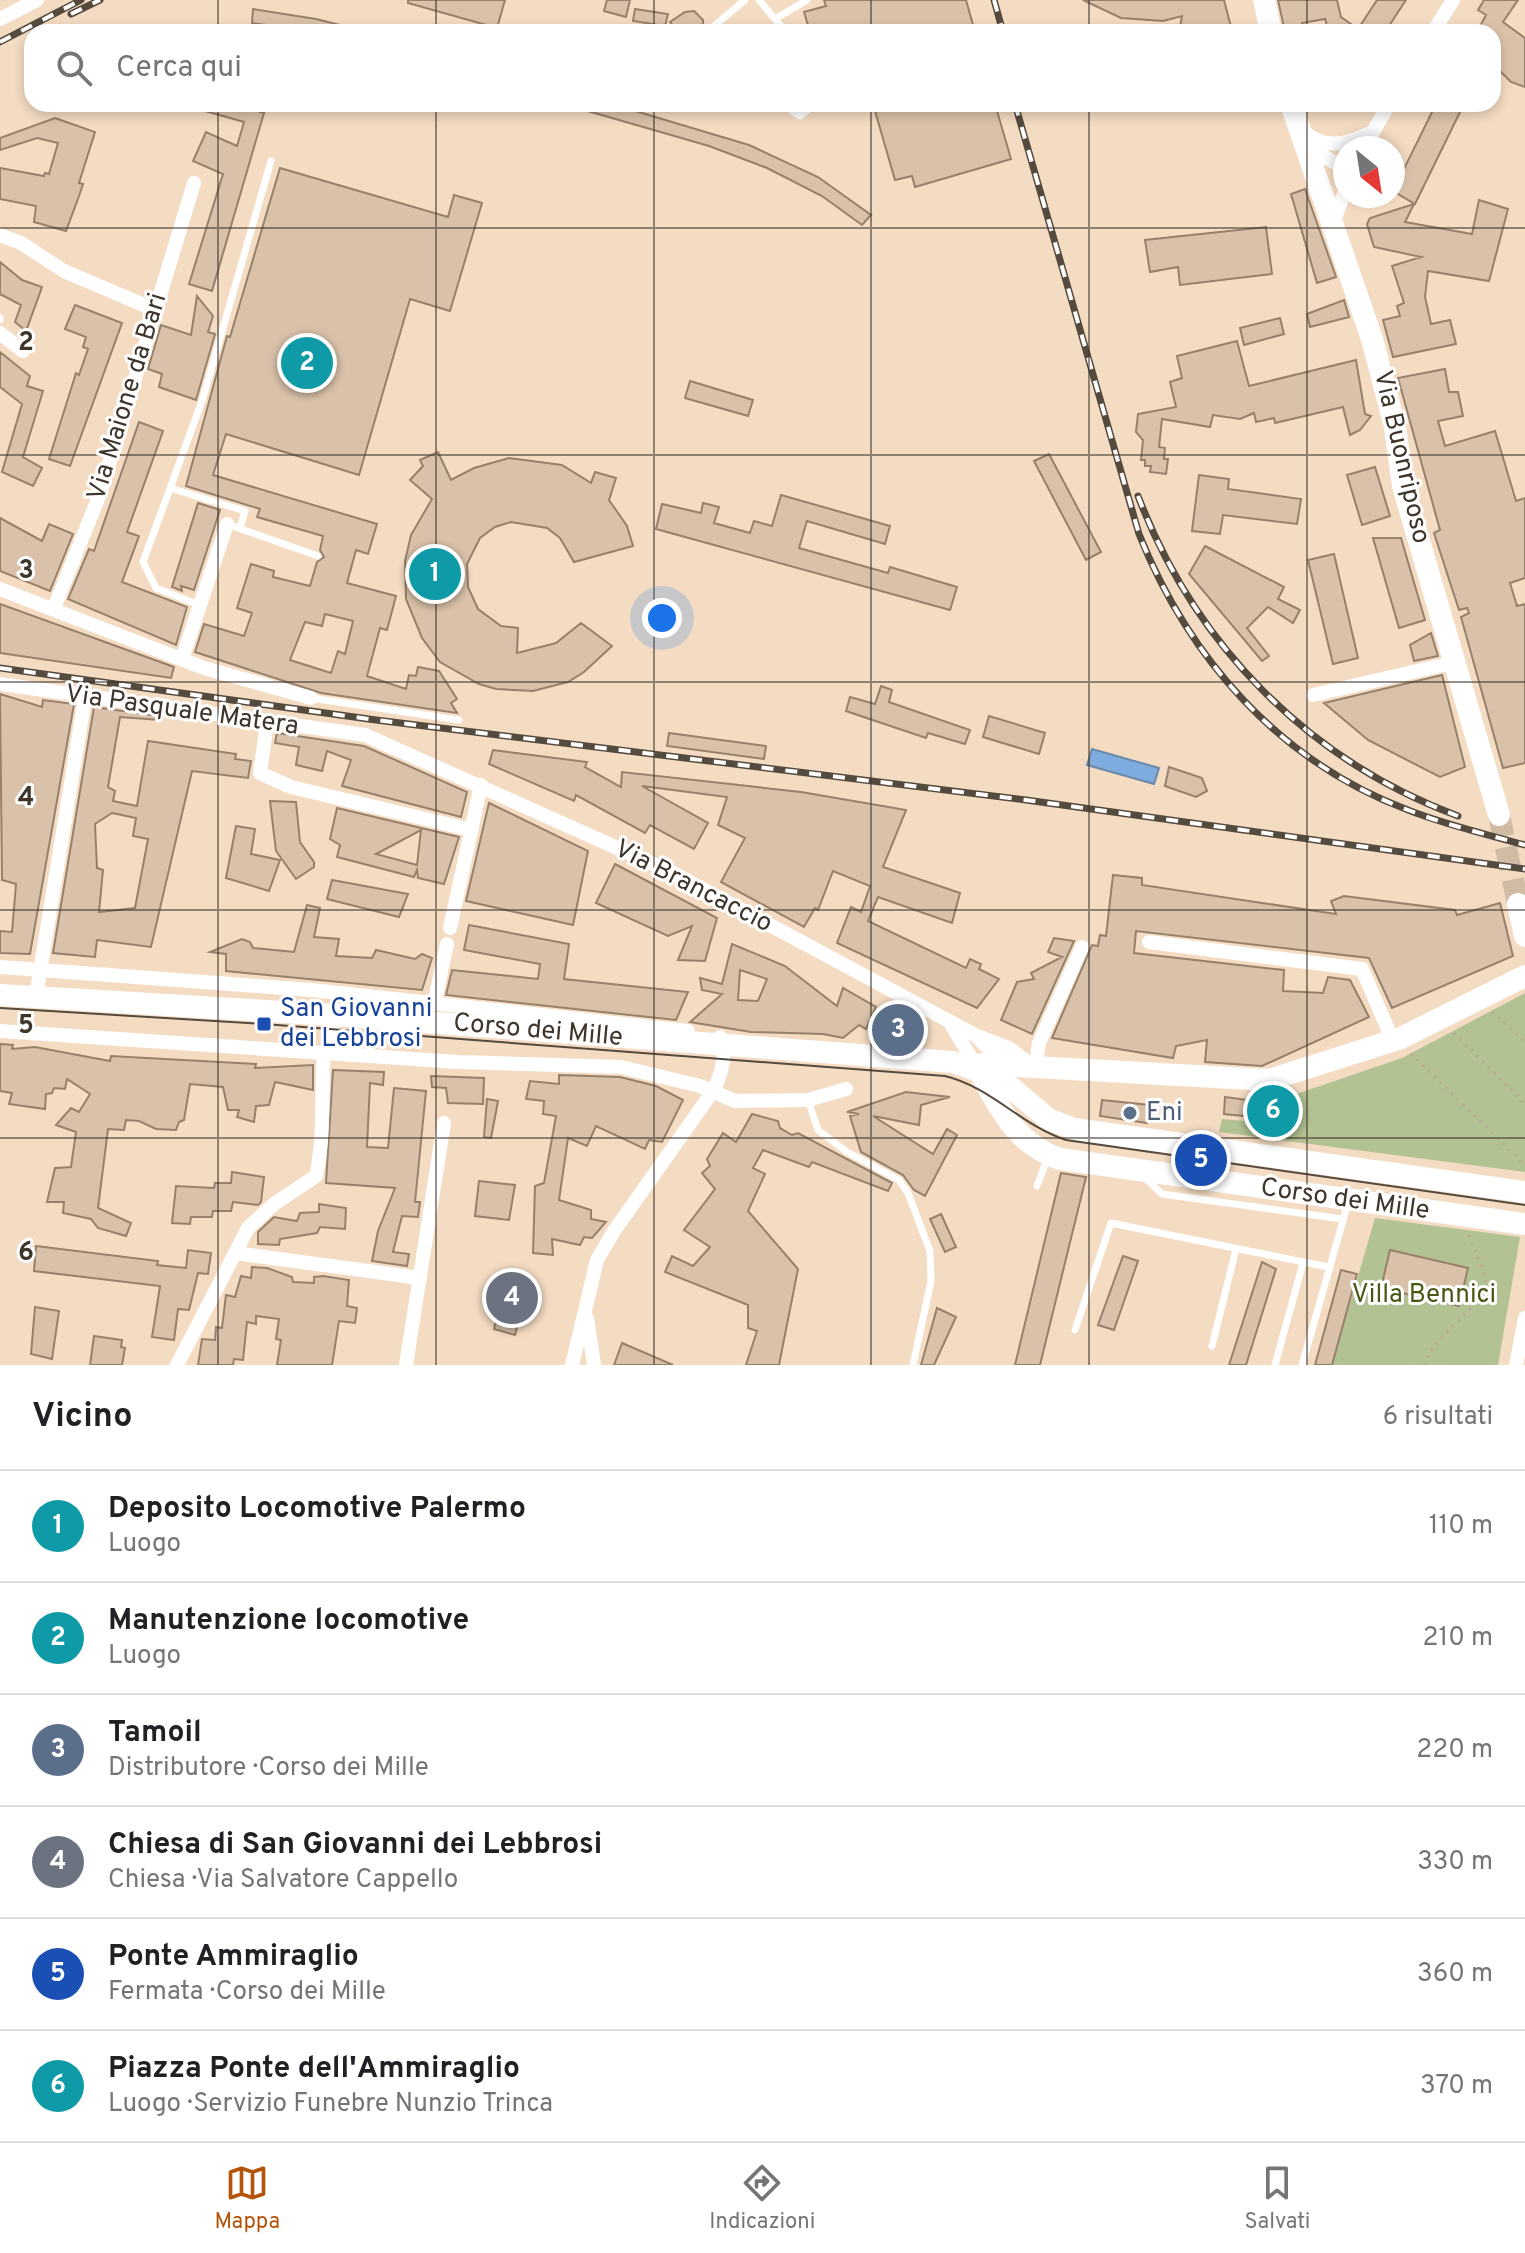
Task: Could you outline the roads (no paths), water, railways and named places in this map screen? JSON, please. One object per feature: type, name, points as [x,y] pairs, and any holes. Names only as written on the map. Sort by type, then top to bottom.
[{"type":"street","points":[[0,19],[37,0]]},
{"type":"street","points":[[1264,0],[1269,24]]},
{"type":"street","points":[[1438,24],[1453,0]]},
{"type":"street","name":"Via Buonriposo","points":[[1294,112],[1372,339],[1395,427],[1403,486],[1499,815]]},
{"type":"street","points":[[1370,136],[1384,112]]},
{"type":"street","points":[[1299,128],[1323,144],[1349,142],[1372,132]]},
{"type":"street","points":[[1299,128],[1321,155],[1333,162]]},
{"type":"street","name":"Via Maione da Bari","points":[[54,608],[81,549],[100,494],[153,309],[194,183]]},
{"type":"street","points":[[1333,223],[1339,208]]},
{"type":"street","points":[[0,235],[21,243],[64,271],[153,309]]},
{"type":"street","points":[[0,333],[23,351]]},
{"type":"street","points":[[182,659],[199,605],[234,525]]},
{"type":"street","points":[[0,589],[182,659],[254,684],[311,698]]},
{"type":"street","points":[[1313,695],[1456,662]]},
{"type":"street","name":"Via Pasquale Matera","points":[[0,684],[365,735]]},
{"type":"street","points":[[36,996],[85,698]]},
{"type":"street","points":[[267,723],[260,773],[291,787],[472,830]]},
{"type":"street","name":"Via Brancaccio","points":[[365,735],[671,872],[975,1035],[1006,1066]]},
{"type":"street","points":[[450,928],[481,785]]},
{"type":"street","points":[[1518,904],[1525,936]]},
{"type":"street","points":[[1149,942],[1362,969],[1399,1044]]},
{"type":"street","points":[[434,1004],[447,944]]},
{"type":"street","points":[[1035,1069],[1039,1043],[1082,947]]},
{"type":"street","points":[[0,967],[312,990],[713,1034],[722,1039],[724,1046],[719,1077],[713,1091],[597,1260],[572,1365]]},
{"type":"street","points":[[949,1023],[961,1037],[969,1065],[1269,1080],[1399,1044],[1525,976]]},
{"type":"street","name":"Corso dei Mille","points":[[0,995],[333,1015],[969,1065],[1011,1084],[1035,1109],[1056,1123],[1074,1129],[1525,1192]]},
{"type":"street","points":[[177,1365],[248,1228],[274,1204],[316,1176],[322,1151],[319,1121],[333,1015]]},
{"type":"street","points":[[0,1031],[458,1062],[621,1067],[713,1091],[735,1101],[808,1100],[846,1089]]},
{"type":"street","points":[[975,1035],[1009,1048],[1035,1069]]},
{"type":"street","name":"Corso dei Mille","points":[[969,1065],[1014,1131],[1049,1155],[1346,1210],[1472,1217],[1520,1224]]},
{"type":"street","points":[[1035,1109],[1038,1089],[1058,1070]]},
{"type":"street","points":[[406,1365],[444,1123]]},
{"type":"street","points":[[235,1253],[420,1278]]},
{"type":"street","points":[[586,1314],[594,1365]]},
{"type":"street","points":[[1516,1365],[1525,1318]]},
{"type":"lane","points":[[716,24],[745,0]]},
{"type":"lane","points":[[759,0],[779,24]]},
{"type":"lane","points":[[775,19],[807,0]]},
{"type":"lane","points":[[199,605],[156,588],[143,562],[202,401],[271,161]]},
{"type":"lane","points":[[170,488],[245,511],[234,525],[318,556]]},
{"type":"lane","points":[[311,698],[459,720]]},
{"type":"lane","points":[[808,1100],[818,1130],[847,1152],[899,1180],[908,1193],[930,1251],[931,1281],[913,1365]]},
{"type":"lane","points":[[1037,1186],[1049,1155]]},
{"type":"lane","points":[[1302,1365],[1346,1210]]},
{"type":"lane","points":[[1075,1330],[1111,1223],[1328,1267]]},
{"type":"lane","points":[[1212,1346],[1236,1249]]},
{"type":"lane","points":[[1275,1365],[1303,1263]]},
{"type":"water","points":[[1092,749],[1159,768],[1154,784],[1087,765]]},
{"type":"tunnel","points":[[1499,815],[1518,904]]},
{"type":"tram line","points":[[0,1008],[264,1024],[945,1076],[962,1081],[1035,1126],[1066,1140],[1525,1205]]},
{"type":"railway","points":[[35,24],[81,0]]},
{"type":"railway","points":[[71,14],[100,0]]},
{"type":"railway","points":[[994,0],[1001,24]]},
{"type":"railway","points":[[0,42],[24,30]]},
{"type":"railway","points":[[1017,112],[1139,534],[1184,623],[1212,664],[1244,701],[1280,735],[1319,764],[1362,789],[1451,825],[1525,845]]},
{"type":"railway","points":[[1138,496],[1162,550],[1191,601],[1225,648],[1263,691],[1306,729],[1353,763],[1404,792],[1458,816]]},
{"type":"railway","points":[[0,668],[376,720],[1026,800],[1525,869]]},
{"type":"place","name":"Manutenzione locomotive","points":[[307,363]]},
{"type":"place","name":"Deposito Locomotive Palermo","points":[[435,574]]},
{"type":"place","name":"San Giovanni dei Lebbrosi","points":[[264,1024]]},
{"type":"place","name":"Tamoil","points":[[898,1030]]},
{"type":"place","name":"Piazza Ponte dell'Ammiraglio","points":[[1273,1111]]},
{"type":"place","name":"Eni","points":[[1130,1113]]},
{"type":"place","name":"Ponte Ammiraglio","points":[[1201,1160]]},
{"type":"place","name":"Chiesa di San Giovanni dei Lebbrosi","points":[[512,1298]]},
{"type":"park label","name":"Villa Bennici","points":[[1424,1295]]}]
